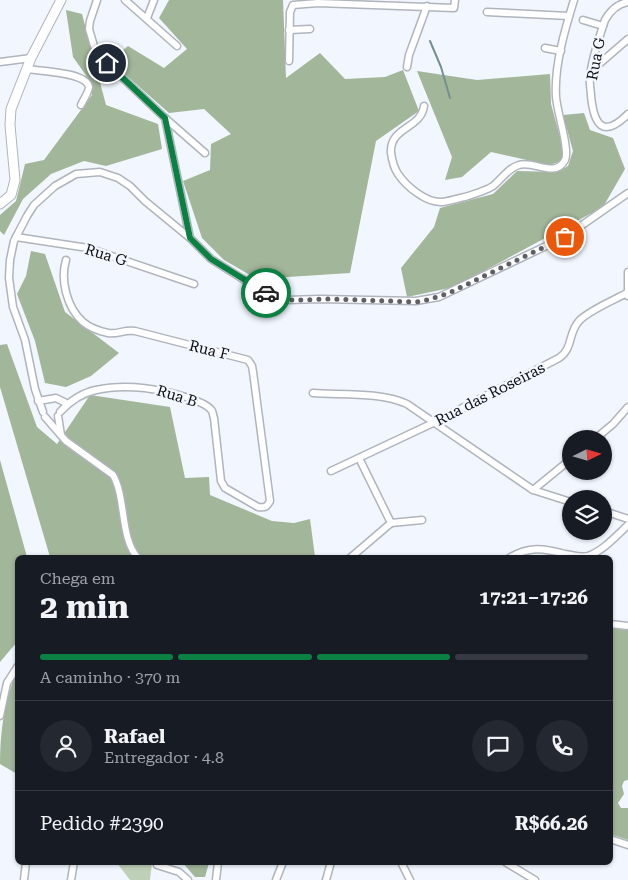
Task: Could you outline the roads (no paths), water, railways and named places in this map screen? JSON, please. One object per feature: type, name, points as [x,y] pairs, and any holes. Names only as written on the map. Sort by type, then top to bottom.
[{"type":"main road","points":[[0,204],[11,195],[15,184],[10,114],[31,58],[61,0]]},
{"type":"street","points":[[97,0],[89,29],[94,46],[107,63],[205,153]]},
{"type":"street","points":[[125,0],[177,46]]},
{"type":"street","points":[[147,18],[154,0]]},
{"type":"street","points":[[289,61],[291,7],[296,4],[318,3],[454,8],[455,0]]},
{"type":"street","points":[[424,106],[420,117],[394,138],[391,143],[391,150],[398,175],[413,189],[430,200],[442,202],[482,192],[493,186],[512,168],[523,164],[553,169],[559,166],[563,163],[567,152],[558,113],[556,97],[557,73],[574,0]]},
{"type":"street","name":"Rua G","points":[[628,2],[612,10],[603,26],[590,82],[593,113],[597,122],[601,125],[612,126],[628,114]]},
{"type":"street","points":[[407,67],[408,55],[427,6]]},
{"type":"street","points":[[487,12],[569,16]]},
{"type":"street","points":[[583,20],[603,26]]},
{"type":"street","points":[[289,30],[310,29]]},
{"type":"street","points":[[591,72],[628,39]]},
{"type":"street","points":[[545,48],[562,51]]},
{"type":"street","points":[[0,62],[31,58]]},
{"type":"street","points":[[27,69],[67,74],[83,80],[88,86],[88,90],[81,105]]},
{"type":"street","points":[[165,118],[190,238]]},
{"type":"street","points":[[135,555],[129,542],[119,492],[113,474],[66,441],[44,415],[38,401],[28,350],[11,296],[10,260],[16,237],[34,205],[48,190],[76,174],[94,172],[111,174],[130,186],[145,201],[190,238],[211,259],[264,292],[278,298],[287,300],[320,299],[416,302],[449,293],[565,237],[628,193]]},
{"type":"street","name":"Rua G","points":[[16,237],[88,248],[194,284]]},
{"type":"street","name":"Rua F","points":[[66,260],[63,277],[67,294],[78,316],[90,327],[112,334],[124,330],[135,331],[248,360],[253,372],[270,501],[263,508],[258,507]]},
{"type":"street","points":[[627,295],[628,272]]},
{"type":"street","name":"Rua das Roseiras","points":[[331,471],[433,423],[564,355],[578,322],[587,315],[627,295]]},
{"type":"street","name":"Rua B","points":[[61,435],[59,414],[68,404],[84,394],[96,390],[120,388],[162,390],[174,393],[208,406],[212,410],[221,481],[225,488],[258,507]]},
{"type":"street","points":[[313,393],[382,398],[397,400],[407,404],[533,490],[562,499]]},
{"type":"street","points":[[38,401],[56,398],[68,404]]},
{"type":"street","points":[[606,430],[628,407]]},
{"type":"street","points":[[359,458],[391,523]]},
{"type":"street","points":[[533,490],[562,466]]},
{"type":"street","points":[[612,514],[628,519]]},
{"type":"street","points":[[354,555],[391,523],[422,520]]},
{"type":"street","points":[[588,555],[600,549],[628,525]]},
{"type":"street","points":[[514,555],[532,549],[570,555]]},
{"type":"street","points":[[613,624],[628,626]]},
{"type":"street","points":[[0,716],[5,689],[15,671]]},
{"type":"street","points":[[613,840],[628,845]]},
{"type":"street","points":[[24,880],[26,865]]},
{"type":"street","points":[[71,880],[74,865]]},
{"type":"street","points":[[157,865],[179,872],[188,880]]},
{"type":"street","points":[[216,880],[218,865]]},
{"type":"street","points":[[276,880],[282,865]]},
{"type":"street","points":[[326,880],[330,865]]},
{"type":"street","points":[[402,865],[410,880]]},
{"type":"street","points":[[510,865],[535,880]]},
{"type":"waterway","points":[[430,41],[441,67],[450,98]]}]
